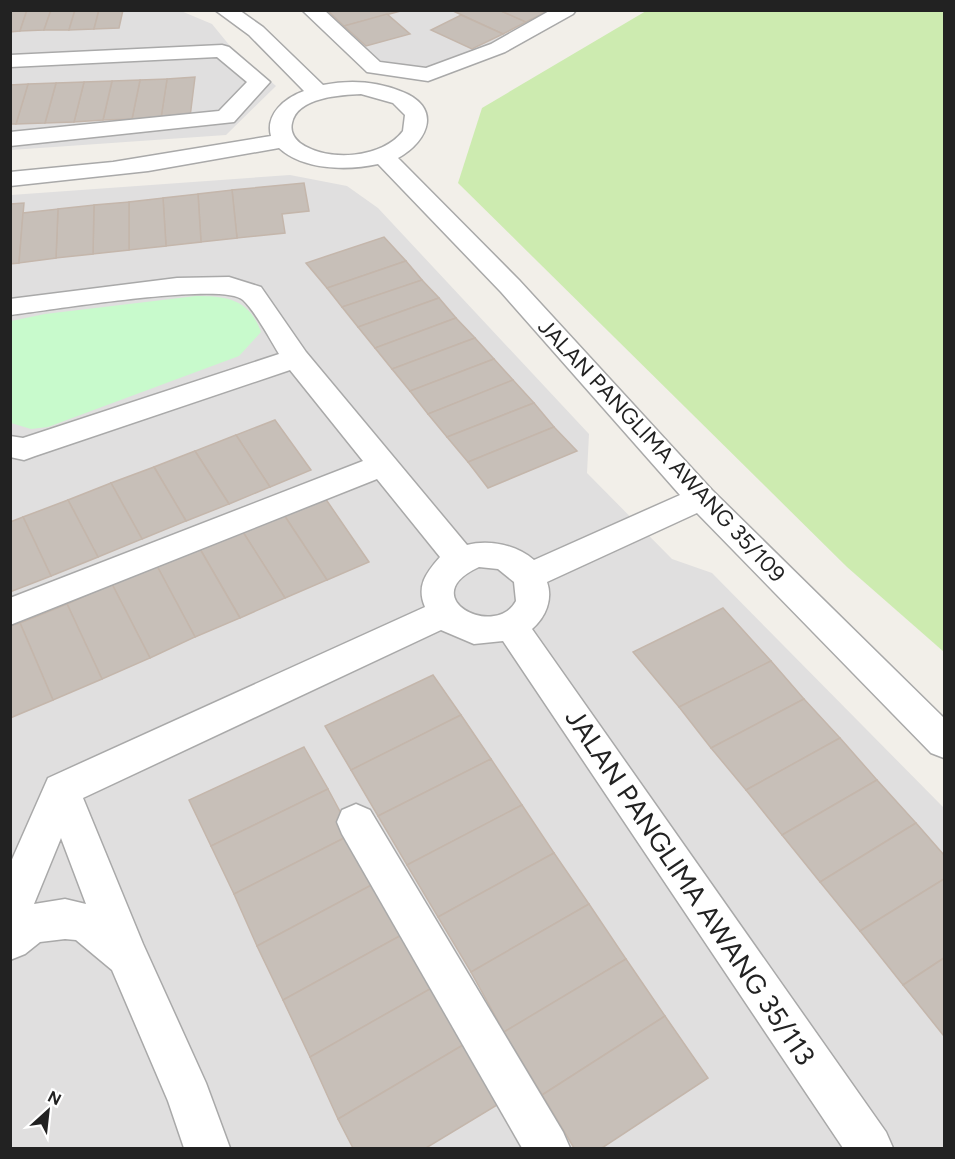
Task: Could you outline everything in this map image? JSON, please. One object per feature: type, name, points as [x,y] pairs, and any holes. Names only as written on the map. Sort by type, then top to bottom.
[{"type":"street","points":[[225,10],[256,31],[318,93]]},
{"type":"street","points":[[312,10],[374,68],[428,75],[498,48],[566,10]]},
{"type":"street","points":[[10,61],[222,51],[259,82],[226,117],[10,140]]},
{"type":"street","points":[[361,88],[398,98],[410,106],[417,117],[417,128],[409,140],[383,156],[352,161],[328,160],[306,155],[284,140],[280,135],[279,123],[286,110],[300,100],[318,93],[361,88]]},
{"type":"street","points":[[10,179],[46,177],[156,162],[284,140]]},
{"type":"street","name":"JALAN PANGLIMA AWANG 35/109","points":[[383,156],[510,286],[701,498],[945,742]]},
{"type":"street","points":[[10,308],[177,286],[229,285],[252,293],[296,358],[460,559]]},
{"type":"street","points":[[10,446],[24,449],[296,358]]},
{"type":"street","points":[[10,612],[382,465]]},
{"type":"street","points":[[529,576],[600,546],[701,498]]},
{"type":"street","points":[[476,555],[506,559],[519,566],[529,576],[534,597],[523,618],[498,630],[483,632],[467,629],[443,614],[437,602],[436,589],[444,572],[460,559],[476,555]]},
{"type":"street","points":[[10,913],[61,790],[443,614]]},
{"type":"street","name":"JALAN PANGLIMA AWANG 35/113","points":[[511,625],[870,1149]]},
{"type":"street","points":[[61,790],[127,955],[190,1099],[207,1149]]},
{"type":"street","points":[[356,822],[547,1149]]},
{"type":"street","points":[[10,940],[19,929],[51,918],[86,924],[127,955]]},
{"type":"shaded area","points":[[11,11],[181,11],[212,24],[230,46],[276,86],[226,135],[11,150]]},
{"type":"shaded area","points":[[301,11],[577,11],[556,23],[430,80],[367,72]]},
{"type":"shaded area","points":[[290,175],[347,186],[378,208],[589,434],[587,473],[672,559],[712,573],[944,808],[944,1148],[11,1148],[11,195]]},
{"type":"green space","points":[[646,11],[944,11],[944,652],[847,567],[458,183],[482,108]]},
{"type":"green space","points":[[196,296],[218,297],[236,302],[250,312],[261,332],[239,356],[48,427],[31,429],[11,423],[11,321],[45,314]]},
{"type":"building","points":[[10,10],[27,10],[20,31],[10,32]]},
{"type":"building","points":[[27,10],[51,10],[44,30],[20,31]]},
{"type":"building","points":[[51,10],[75,10],[69,30],[44,30]]},
{"type":"building","points":[[75,10],[99,10],[94,29],[69,30]]},
{"type":"building","points":[[99,10],[123,10],[119,28],[94,29]]},
{"type":"building","points":[[327,10],[401,10],[401,11],[344,26]]},
{"type":"building","points":[[451,10],[499,10],[526,22],[503,34]]},
{"type":"building","points":[[499,10],[546,10],[548,11],[526,22]]},
{"type":"building","points":[[387,14],[410,34],[366,46],[344,26]]},
{"type":"building","points":[[461,15],[503,34],[472,49],[431,30]]},
{"type":"building","points":[[195,77],[190,117],[161,118],[167,79]]},
{"type":"building","points":[[167,79],[161,118],[132,119],[140,80]]},
{"type":"building","points":[[140,80],[132,119],[103,120],[112,81]]},
{"type":"building","points":[[112,81],[103,120],[74,122],[84,82]]},
{"type":"building","points":[[84,82],[74,122],[45,123],[56,83]]},
{"type":"building","points":[[56,83],[45,123],[16,124],[28,84]]},
{"type":"building","points":[[28,84],[16,124],[10,124],[10,85]]},
{"type":"building","points":[[304,183],[309,211],[282,214],[285,233],[237,238],[232,190]]},
{"type":"building","points":[[232,190],[237,238],[201,242],[198,194]]},
{"type":"building","points":[[198,194],[201,242],[166,246],[163,198]]},
{"type":"building","points":[[163,198],[166,246],[129,250],[129,202]]},
{"type":"building","points":[[129,202],[129,250],[93,254],[94,205]]},
{"type":"building","points":[[24,203],[19,263],[10,264],[10,204]]},
{"type":"building","points":[[94,205],[93,254],[56,258],[58,209]]},
{"type":"building","points":[[58,209],[56,258],[19,263],[23,213]]},
{"type":"building","points":[[384,237],[406,261],[327,288],[306,263]]},
{"type":"building","points":[[406,261],[422,280],[342,307],[327,288]]},
{"type":"building","points":[[422,280],[439,298],[358,327],[342,307]]},
{"type":"building","points":[[439,298],[456,318],[375,348],[358,327]]},
{"type":"building","points":[[456,318],[475,338],[392,369],[375,348]]},
{"type":"building","points":[[475,338],[494,359],[410,391],[392,369]]},
{"type":"building","points":[[494,359],[513,380],[428,414],[410,391]]},
{"type":"building","points":[[513,380],[534,403],[447,437],[428,414]]},
{"type":"building","points":[[534,403],[554,427],[468,462],[447,437]]},
{"type":"building","points":[[275,420],[311,470],[270,487],[236,435]]},
{"type":"building","points":[[554,427],[577,451],[488,488],[468,462]]},
{"type":"building","points":[[236,435],[270,487],[229,504],[195,451]]},
{"type":"building","points":[[195,451],[229,504],[186,521],[154,467]]},
{"type":"building","points":[[154,467],[186,521],[142,539],[111,483]]},
{"type":"building","points":[[111,483],[142,539],[98,557],[68,500]]},
{"type":"building","points":[[325,498],[369,562],[327,580],[284,515]]},
{"type":"building","points":[[68,500],[98,557],[51,576],[23,517]]},
{"type":"building","points":[[284,515],[327,580],[285,598],[243,532]]},
{"type":"building","points":[[23,517],[51,576],[10,592],[10,522]]},
{"type":"building","points":[[243,532],[285,598],[240,618],[200,549]]},
{"type":"building","points":[[200,549],[240,618],[195,637],[157,566]]},
{"type":"building","points":[[157,566],[195,637],[150,658],[112,584]]},
{"type":"building","points":[[112,584],[150,658],[102,679],[67,604]]},
{"type":"building","points":[[67,604],[102,679],[53,700],[20,623]]},
{"type":"building","points":[[723,608],[771,661],[679,707],[633,652]]},
{"type":"building","points":[[20,623],[53,700],[10,718],[10,626]]},
{"type":"building","points":[[771,661],[804,699],[711,748],[679,707]]},
{"type":"building","points":[[433,675],[461,715],[351,770],[325,726]]},
{"type":"building","points":[[804,699],[840,738],[746,790],[711,748]]},
{"type":"building","points":[[461,715],[491,759],[378,816],[351,770]]},
{"type":"building","points":[[840,738],[877,780],[782,835],[746,790]]},
{"type":"building","points":[[304,747],[328,789],[211,846],[189,800]]},
{"type":"building","points":[[491,759],[522,805],[407,865],[378,816]]},
{"type":"building","points":[[877,780],[916,823],[820,882],[782,835]]},
{"type":"building","points":[[328,789],[352,834],[234,894],[211,846]]},
{"type":"building","points":[[522,805],[554,853],[438,917],[407,865]]},
{"type":"building","points":[[916,823],[944,855],[944,879],[860,931],[820,882]]},
{"type":"building","points":[[352,834],[379,881],[257,946],[234,894]]},
{"type":"building","points":[[554,853],[589,904],[471,972],[438,917]]},
{"type":"building","points":[[944,879],[944,958],[903,985],[860,931]]},
{"type":"building","points":[[379,881],[407,932],[283,1000],[257,946]]},
{"type":"building","points":[[589,904],[626,959],[504,1032],[471,972]]},
{"type":"building","points":[[407,932],[437,985],[310,1057],[283,1000]]},
{"type":"building","points":[[944,958],[944,1036],[903,985]]},
{"type":"building","points":[[626,959],[665,1016],[542,1095],[504,1032]]},
{"type":"building","points":[[437,985],[468,1042],[338,1119],[310,1057]]},
{"type":"building","points":[[665,1016],[708,1078],[602,1148],[574,1148],[542,1095]]},
{"type":"building","points":[[468,1042],[502,1102],[426,1148],[353,1148],[338,1119]]}]
